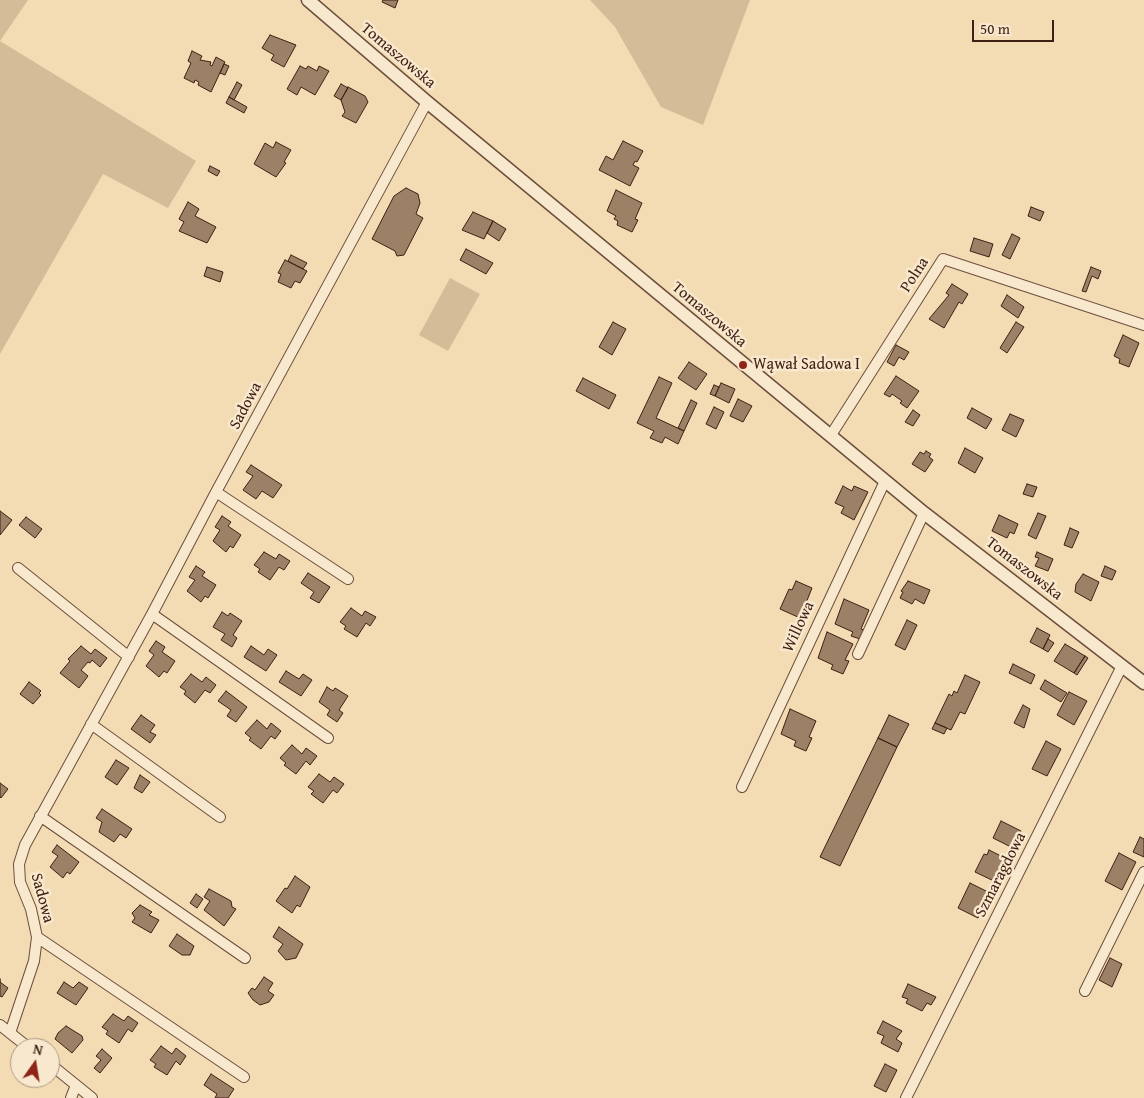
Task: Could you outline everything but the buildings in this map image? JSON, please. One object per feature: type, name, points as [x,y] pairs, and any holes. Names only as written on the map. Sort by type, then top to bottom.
[{"type":"street","name":"Tomaszowska","points":[[308,0],[427,102],[924,513],[1144,683]]},
{"type":"street","name":"Sadowa","points":[[10,1033],[34,961],[37,937],[31,909],[20,882],[19,864],[25,845],[129,657],[427,102]]},
{"type":"street","name":"Polna","points":[[831,435],[943,259],[1144,325]]},
{"type":"street","name":"Willowa","points":[[742,787],[885,480]]},
{"type":"street","points":[[216,492],[348,579]]},
{"type":"street","points":[[858,654],[924,513]]},
{"type":"street","points":[[18,568],[129,657]]},
{"type":"street","points":[[152,614],[328,738]]},
{"type":"street","name":"Szmaragdowa","points":[[906,1098],[1122,666]]},
{"type":"street","points":[[91,724],[220,817]]},
{"type":"street","points":[[40,816],[245,958]]},
{"type":"street","points":[[1085,991],[1144,872]]},
{"type":"street","points":[[37,937],[244,1077]]},
{"type":"street","points":[[0,1025],[16,1038]]},
{"type":"street","points":[[60,1072],[92,1098]]},
{"type":"street","points":[[72,1098],[76,1085]]},
{"type":"shaded area","points":[[0,0],[28,0],[0,41]]},
{"type":"shaded area","points":[[590,0],[750,0],[703,125],[661,107],[615,27]]},
{"type":"shaded area","points":[[0,41],[196,161],[168,208],[103,174],[0,354]]},
{"type":"shaded area","points":[[450,278],[480,294],[448,351],[419,335]]},
{"type":"place","name":"Wąwał Sadowa I","points":[[743,365]]}]
